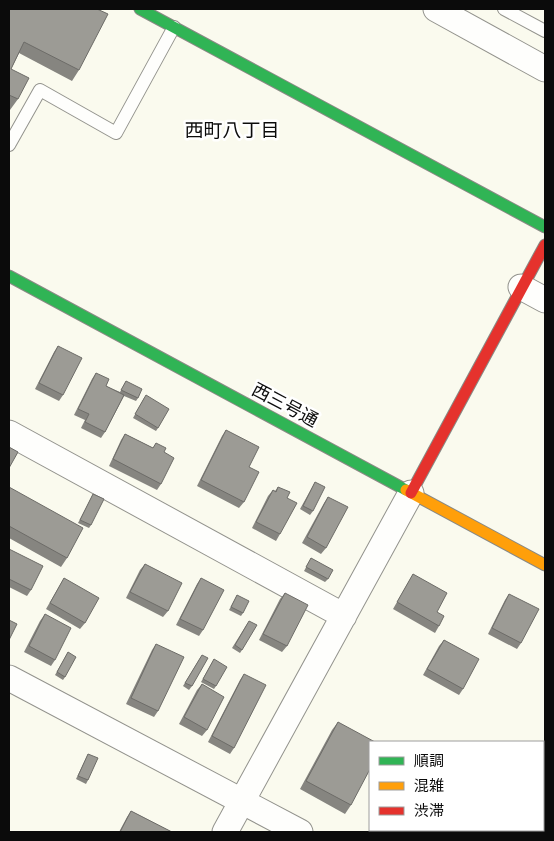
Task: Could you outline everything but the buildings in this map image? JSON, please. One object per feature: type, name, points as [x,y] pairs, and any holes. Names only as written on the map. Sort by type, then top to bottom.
[{"type":"street","points":[[140,9],[545,227]]},
{"type":"street","points":[[436,9],[545,69]]},
{"type":"street","points":[[225,832],[545,245]]},
{"type":"street","name":"西三号通","points":[[9,276],[545,565]]},
{"type":"street","points":[[521,287],[545,300]]},
{"type":"street","points":[[9,434],[344,616]]},
{"type":"street","points":[[9,678],[300,832]]},
{"type":"lane","points":[[504,9],[545,32]]},
{"type":"lane","points":[[9,145],[40,90],[116,133],[174,27]]},
{"type":"traffic: fast","points":[[140,9],[545,227]]},
{"type":"traffic: fast","points":[[9,276],[406,490]]},
{"type":"traffic: slow","points":[[406,490],[545,565]]},
{"type":"traffic: jam","points":[[411,493],[545,245]]},
{"type":"district","name":"西町八丁目","points":[[232,130]]}]
